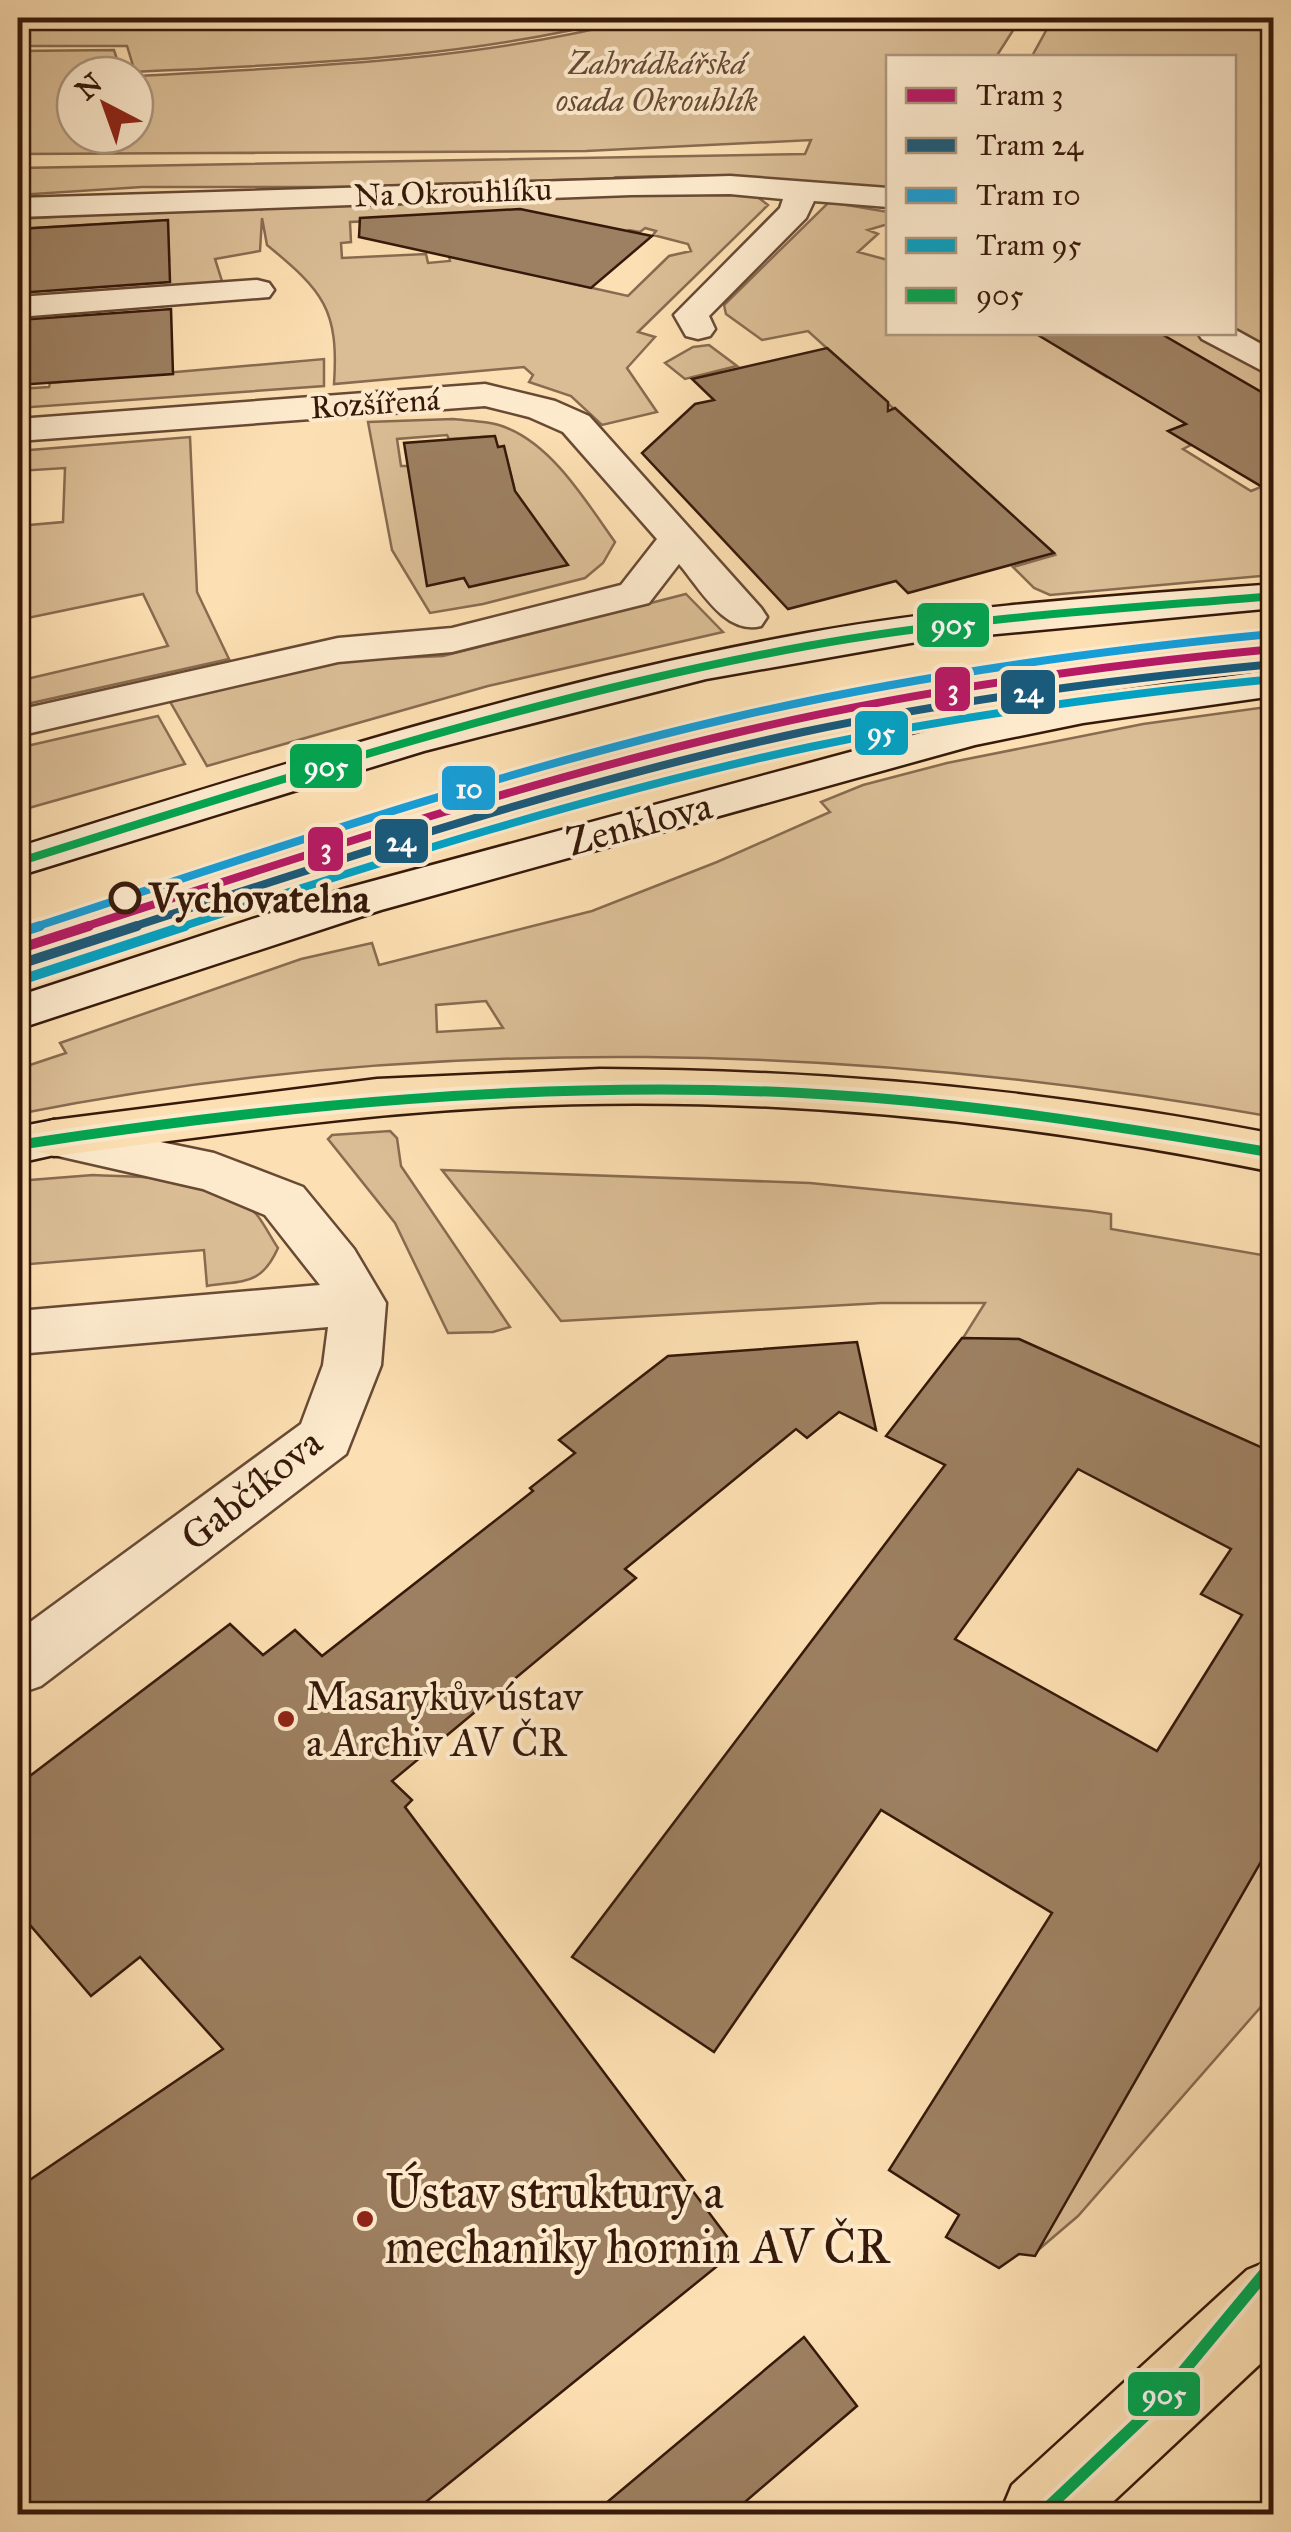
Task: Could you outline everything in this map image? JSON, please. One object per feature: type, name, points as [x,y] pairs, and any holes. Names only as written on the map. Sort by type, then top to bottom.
[{"type":"main road","points":[[36,1142],[376,1098],[610,1088],[766,1091],[1002,1109],[1124,1125],[1274,1153]]},
{"type":"main road","points":[[1153,2408],[1274,2262]]},
{"type":"main road","points":[[1041,2514],[1274,2297]]},
{"type":"street","name":"Na Okrouhlíku","points":[[18,208],[617,186],[730,185],[886,198]]},
{"type":"street","points":[[698,329],[692,315],[795,211],[802,191]]},
{"type":"street","points":[[18,307],[258,290]]},
{"type":"street","points":[[1219,335],[1274,366]]},
{"type":"street","name":"Rozšířená","points":[[18,430],[485,395],[505,398],[576,424],[747,617]]},
{"type":"street","points":[[18,723],[338,650],[452,640],[635,594],[677,540]]},
{"type":"street","points":[[18,862],[397,746],[696,668],[887,634],[1033,616],[1274,596]]},
{"type":"street","name":"Zenklova","points":[[18,1013],[433,878],[968,734],[1083,710],[1274,683]]},
{"type":"street","points":[[18,1333],[358,1303],[335,1263],[284,1201],[214,1172],[36,1142]]},
{"type":"street","name":"Gabčíkova","points":[[18,1668],[325,1438],[352,1365],[358,1303]]},
{"type":"green space","points":[[18,18],[624,18],[564,32],[442,51],[155,71],[155,55],[130,55],[127,46],[18,46]]},
{"type":"green space","name":"Zahrádkářská osada Okrouhlík","points":[[641,18],[1021,18],[997,55],[886,55],[886,189],[675,176],[353,187],[142,187],[18,195],[18,168],[805,154],[811,140],[586,151],[155,153],[155,75],[390,60],[517,44]]},
{"type":"green space","points":[[1053,18],[1273,18],[1273,352],[1236,332],[1236,55],[1033,55]]},
{"type":"green space","name":"Zahrádkářská osada Okrouhlík","points":[[114,50],[116,55],[55,55],[55,154],[18,154],[18,51]]},
{"type":"green space","points":[[685,191],[755,195],[768,205],[638,332],[655,337],[627,368],[657,412],[602,425],[571,396],[529,382],[533,375],[524,367],[334,384],[330,319],[314,289],[267,245],[262,218],[260,251],[215,259],[222,281],[216,284],[18,298],[18,271],[169,260],[167,220],[18,229],[18,219],[262,205],[262,209],[269,204]],"holes":[[[442,218],[450,261],[428,263],[426,254],[342,258],[341,243],[351,242],[350,222]],[[645,228],[656,231],[653,235],[688,244],[691,251],[669,256],[628,296],[561,281],[629,230],[640,232]]]},
{"type":"green space","points":[[829,202],[886,212],[886,225],[868,230],[878,234],[858,252],[886,259],[886,335],[1099,335],[1064,351],[1107,377],[1138,366],[1157,335],[1204,335],[1273,374],[1273,406],[1224,409],[1169,431],[1191,445],[1183,449],[1251,491],[1273,482],[1273,575],[1050,595],[1034,588],[1013,567],[1055,555],[808,331],[762,340],[726,314],[724,305]]},
{"type":"green space","points":[[709,345],[737,366],[685,379],[665,363],[693,347]]},
{"type":"green space","points":[[324,359],[324,386],[18,408],[18,389],[49,387],[50,383]]},
{"type":"green space","points":[[453,419],[507,428],[540,448],[554,462],[615,542],[603,563],[585,578],[430,613],[392,550],[368,422]],"holes":[[[447,435],[449,439],[494,436],[500,456],[506,456],[514,487],[413,495],[408,466],[401,466],[397,439]],[[443,547],[567,565],[469,586]]]},
{"type":"green space","points":[[190,437],[197,592],[229,659],[18,706],[18,681],[168,646],[143,594],[18,620],[18,526],[63,522],[65,468],[18,471],[18,451]]},
{"type":"green space","points":[[686,594],[723,632],[488,686],[207,766],[168,698],[332,661],[443,656]]},
{"type":"green space","points":[[1273,706],[1273,1117],[1117,1092],[960,1074],[803,1062],[646,1057],[488,1059],[331,1069],[174,1088],[18,1114],[18,1069],[66,1053],[60,1043],[301,959],[372,943],[379,965],[592,911],[830,812],[821,802],[863,785],[947,763],[1143,724]],"holes":[[[486,1001],[503,1028],[437,1032],[436,1005]]]},
{"type":"green space","points":[[158,716],[185,764],[18,811],[18,748]]},
{"type":"green space","points":[[390,1131],[397,1138],[401,1166],[510,1327],[493,1332],[448,1333],[395,1223],[328,1139],[332,1135]]},
{"type":"green space","points":[[442,1170],[810,1183],[1090,1211],[1111,1214],[1111,1229],[1273,1257],[1273,1453],[1019,1339],[963,1338],[985,1303],[881,1303],[561,1321]]},
{"type":"green space","points":[[93,1175],[180,1180],[223,1191],[257,1215],[278,1248],[258,1275],[207,1286],[204,1250],[18,1265],[18,1181]]},
{"type":"green space","points":[[1273,1839],[1273,1993],[1078,2216],[1037,2251]]},
{"type":"building","points":[[520,209],[652,236],[591,288],[359,237],[360,218]]},
{"type":"building","points":[[168,220],[170,282],[18,293],[18,229]]},
{"type":"building","points":[[171,309],[173,374],[18,385],[18,320]]},
{"type":"building","points":[[1038,335],[1163,335],[1265,394],[1274,390],[1274,494],[1168,431],[1186,424]]},
{"type":"building","points":[[827,348],[888,402],[888,411],[895,408],[1054,553],[908,593],[896,581],[788,609],[642,453],[695,404],[714,400],[692,379]]},
{"type":"building","points":[[495,436],[498,447],[504,446],[515,491],[568,565],[469,587],[464,578],[427,586],[404,443]]},
{"type":"building","points":[[962,1338],[1019,1339],[1274,1453],[1274,1839],[1035,2256],[1019,2254],[999,2268],[946,2237],[959,2215],[889,2170],[1052,1913],[881,1810],[714,2052],[572,1957],[945,1465],[886,1436]],"holes":[[[1078,1469],[1231,1549],[1201,1594],[1242,1615],[1157,1751],[955,1639]]]},
{"type":"building","name":"Ústav struktury a mechaniky hornin AV ČR","points":[[857,1342],[876,1430],[839,1412],[807,1438],[796,1429],[625,1569],[636,1578],[392,1781],[412,1800],[405,1807],[737,2250],[411,2514],[18,2514],[18,2188],[223,2049],[140,1957],[91,1996],[18,1911],[18,1785],[230,1624],[263,1655],[295,1630],[322,1656],[533,1491],[530,1488],[575,1453],[559,1440],[668,1356]]},
{"type":"building","points":[[804,2337],[857,2406],[731,2514],[593,2514]]},
{"type":"waterway","points":[[615,180],[713,178]]},
{"type":"tram line","name":"10","points":[[18,933],[463,790],[735,717],[1002,666],[1273,634]]},
{"type":"tram line","name":"3","points":[[18,949],[464,806],[735,733],[1003,681],[1274,649]]},
{"type":"tram line","name":"24","points":[[23,963],[465,822],[734,748],[867,719],[1002,696],[1274,664]]},
{"type":"tram line","name":"95","points":[[27,978],[473,834],[744,762],[1007,711],[1274,679]]},
{"type":"transit line","name":"905","points":[[18,862],[409,742],[707,666],[923,628],[1274,596]]},
{"type":"transit line","name":"905","points":[[18,1145],[177,1120],[334,1103],[491,1092],[646,1089],[802,1093],[958,1105],[1115,1125],[1274,1153]]},
{"type":"transit line","name":"905","points":[[1041,2514],[1153,2408],[1274,2262]]},
{"type":"place","name":"Vychovatelna","points":[[125,898]]},
{"type":"place","name":"Masarykův ústav a Archiv AV ČR","points":[[286,1719]]},
{"type":"place","name":"Ústav struktury a mechaniky hornin AV ČR","points":[[365,2219]]}]
